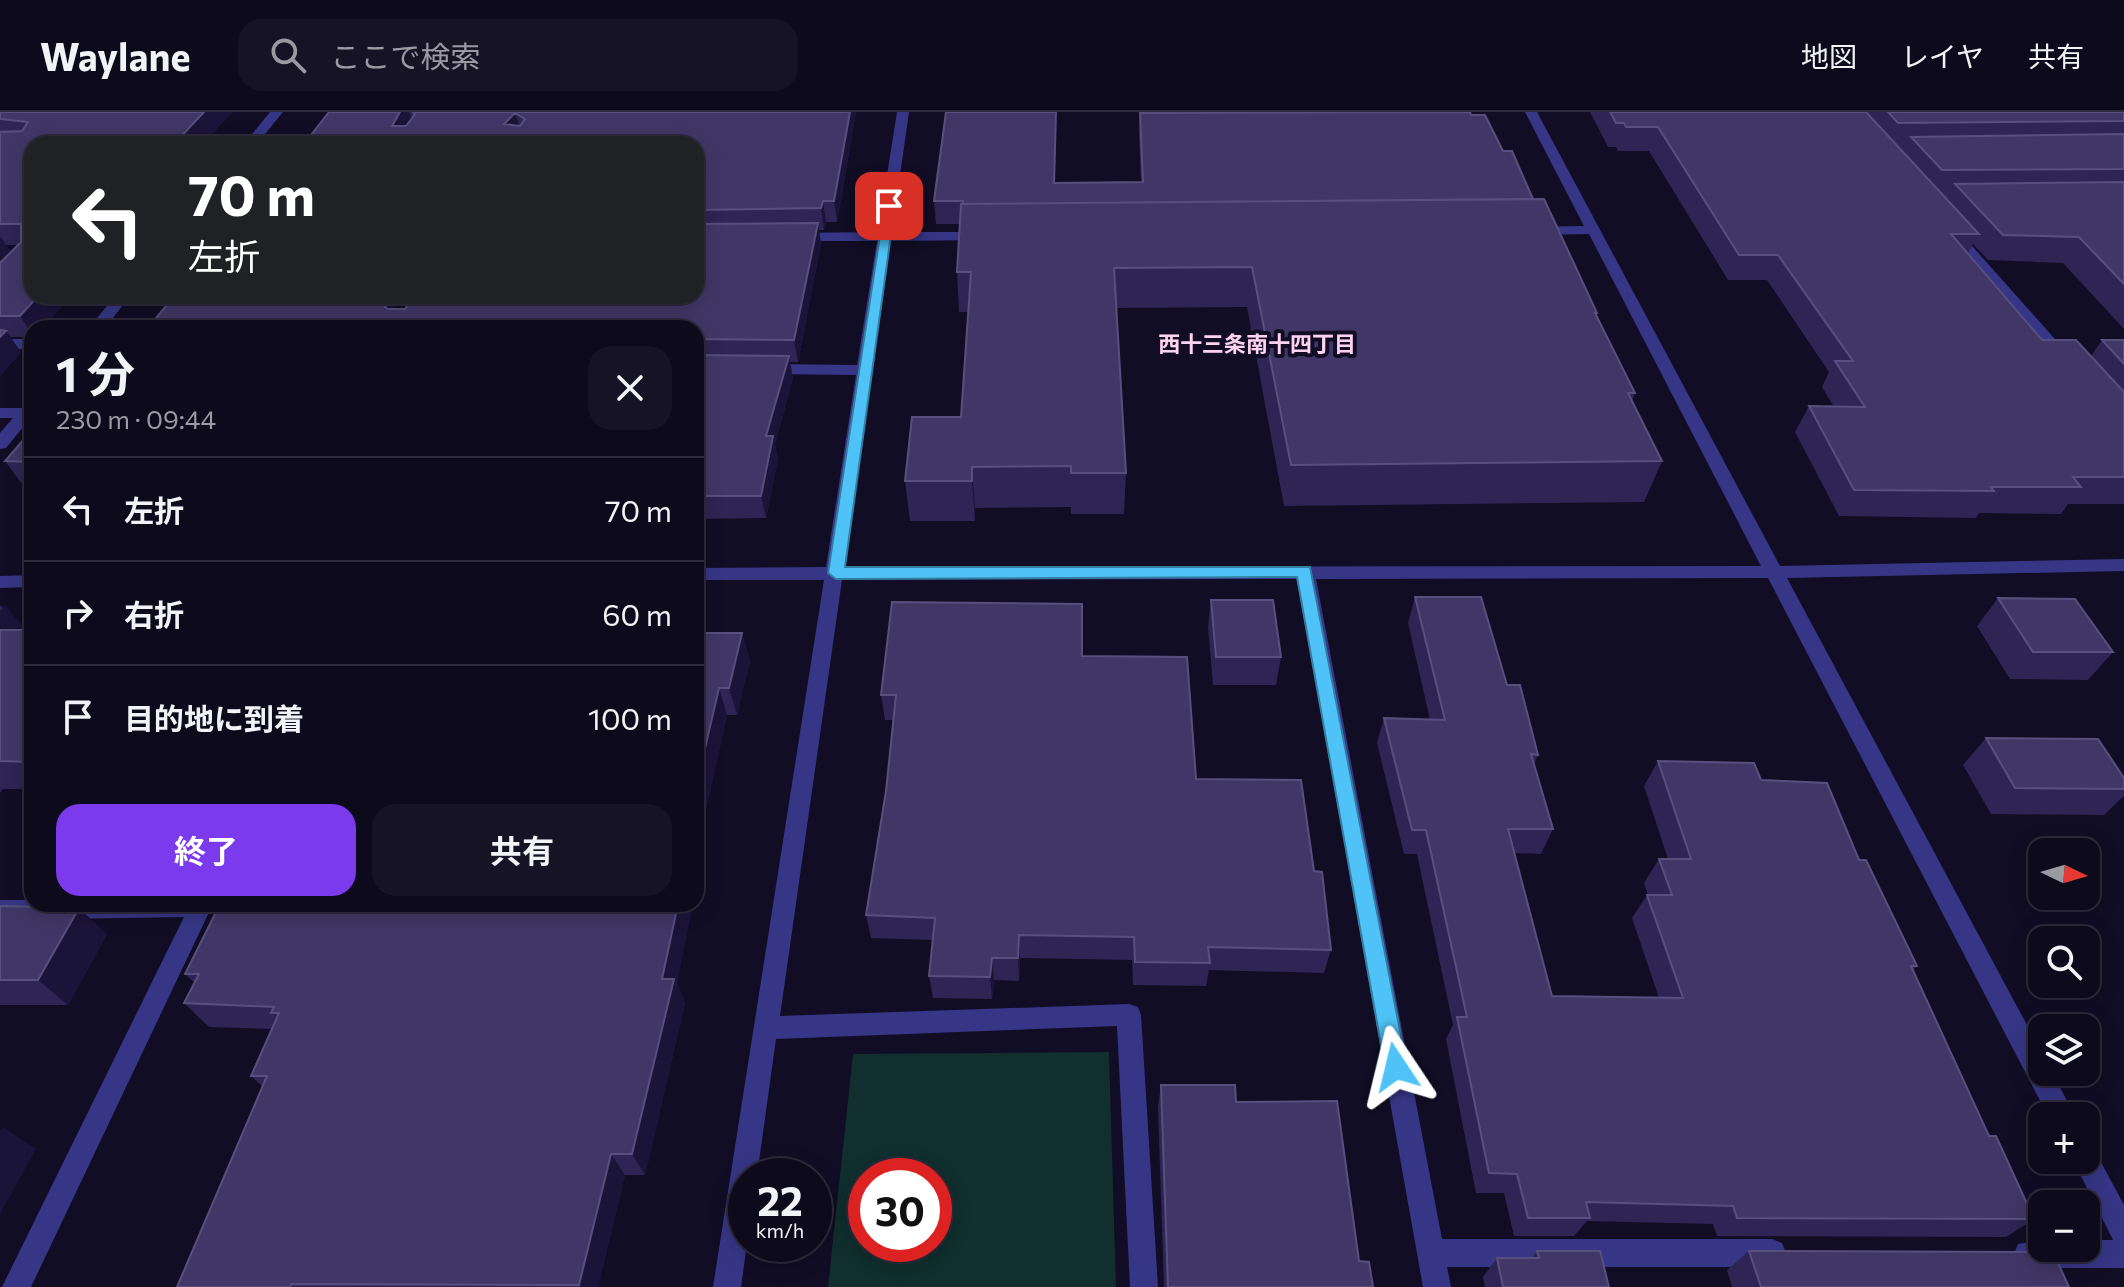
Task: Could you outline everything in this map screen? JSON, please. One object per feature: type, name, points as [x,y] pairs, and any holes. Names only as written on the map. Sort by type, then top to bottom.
[{"type":"street","points":[[257,136],[277,112]]},
{"type":"street","points":[[727,1287],[903,112]]},
{"type":"street","points":[[1531,112],[2055,1102]]},
{"type":"street","points":[[1936,214],[2072,366]]},
{"type":"street","points":[[1516,231],[1595,230]]},
{"type":"street","points":[[775,238],[995,236]]},
{"type":"street","points":[[104,320],[116,304]]},
{"type":"street","points":[[0,344],[24,344]]},
{"type":"street","points":[[742,369],[865,370]]},
{"type":"street","points":[[0,413],[24,411]]},
{"type":"street","points":[[0,444],[24,416]]},
{"type":"street","points":[[704,574],[1777,572],[2124,565]]},
{"type":"street","points":[[1305,571],[1437,1287]]},
{"type":"street","points":[[0,582],[24,581]]},
{"type":"street","points":[[0,910],[24,910]]},
{"type":"street","points":[[16,1287],[199,912]]},
{"type":"street","points":[[767,1028],[1129,1015],[1144,1287]]},
{"type":"street","points":[[2093,1174],[2124,1233]]},
{"type":"street","points":[[1430,1253],[1793,1253]]},
{"type":"street","points":[[1998,1254],[2124,1254]]},
{"type":"green space","points":[[1109,1052],[1116,1287],[828,1287],[853,1054]]},
{"type":"building","points":[[0,112],[204,112],[182,136],[24,136],[24,304],[31,304],[20,316],[0,316],[0,263],[21,242],[21,224],[0,224],[0,132],[22,131],[28,122],[0,119]]},
{"type":"building","points":[[329,112],[400,112],[392,126],[406,126],[415,114],[413,112],[850,112],[834,201],[823,201],[821,208],[704,210],[704,136],[310,136]],"holes":[[[515,113],[525,119],[520,126],[504,124]]]},
{"type":"building","points":[[946,112],[1056,112],[1054,183],[1143,182],[1140,113],[1470,112],[1471,115],[1485,115],[1503,151],[1512,151],[1533,199],[963,204],[963,201],[934,201]]},
{"type":"building","points":[[1610,112],[1866,112],[1979,234],[1951,234],[2042,340],[2076,340],[2124,392],[2124,477],[2073,477],[2081,487],[1991,487],[1994,491],[1854,490],[1809,406],[1865,407],[1835,361],[1853,361],[1778,255],[1739,255],[1658,127],[1626,127],[1624,123],[1616,123]]},
{"type":"building","points":[[1888,112],[2124,112],[2124,121],[1898,123]]},
{"type":"building","points":[[2124,134],[2124,169],[1942,170],[1911,137]]},
{"type":"building","points":[[2124,182],[2124,284],[2079,237],[2003,235],[1955,184]]},
{"type":"building","points":[[1544,199],[1635,393],[1628,393],[1662,461],[1291,465],[1252,267],[1114,268],[1126,473],[1071,473],[1071,466],[972,467],[972,481],[905,481],[912,417],[961,417],[971,272],[957,272],[961,204]]},
{"type":"building","points":[[818,223],[794,340],[704,339],[704,320],[154,320],[168,304],[387,304],[385,307],[388,309],[405,309],[408,304],[704,304],[704,224]]},
{"type":"building","points":[[2102,340],[2124,340],[2124,364]]},
{"type":"building","points":[[704,355],[789,356],[766,436],[773,436],[761,496],[704,496]]},
{"type":"building","points":[[24,439],[24,462],[5,461]]},
{"type":"building","points":[[1415,597],[1481,597],[1507,685],[1520,685],[1538,755],[1531,754],[1553,829],[1508,829],[1552,996],[1683,998],[1647,895],[1672,895],[1659,859],[1691,859],[1658,761],[1754,763],[1761,780],[1827,783],[1859,860],[1866,860],[1917,966],[1911,966],[1989,1136],[1996,1136],[2028,1206],[2028,1219],[1737,1218],[1733,1206],[1586,1202],[1590,1218],[1528,1218],[1517,1174],[1489,1173],[1457,1017],[1467,1017],[1426,830],[1412,830],[1384,718],[1445,720]]},
{"type":"building","points":[[1998,598],[2075,599],[2113,652],[2033,652]]},
{"type":"building","points":[[1211,600],[1273,600],[1281,657],[1216,657]]},
{"type":"building","points":[[892,602],[1082,604],[1082,656],[1187,657],[1196,779],[1301,780],[1314,871],[1322,872],[1331,950],[1208,947],[1210,963],[1135,962],[1134,937],[1019,935],[1018,958],[992,958],[990,977],[929,976],[935,918],[866,915],[886,791],[896,695],[881,695]]},
{"type":"building","points":[[0,630],[24,630],[24,762],[0,761]]},
{"type":"building","points":[[704,633],[742,633],[729,688],[719,688],[704,753]]},
{"type":"building","points":[[1986,738],[2098,739],[2124,778],[2124,789],[2015,788]]},
{"type":"building","points":[[0,906],[24,907],[24,912],[77,912],[38,980],[0,980]]},
{"type":"building","points":[[216,912],[676,912],[662,979],[674,979],[632,1154],[611,1154],[579,1285],[291,1284],[290,1287],[177,1287],[267,1076],[251,1076],[279,1013],[271,1013],[274,1007],[184,1003],[199,974],[185,974]]},
{"type":"building","points":[[1161,1085],[1235,1085],[1236,1102],[1337,1101],[1359,1261],[1369,1262],[1373,1287],[1168,1287]]},
{"type":"building","points":[[1537,1251],[1600,1251],[1609,1287],[1503,1287],[1497,1258],[1539,1258]]},
{"type":"building","points":[[1749,1251],[2028,1252],[2028,1262],[2058,1262],[2069,1287],[1761,1287]]},
{"type":"district","name":"西十三条南十四丁目","points":[[1257,344]]},
{"type":"route","points":[[889,206],[836,573],[1305,571],[1396,1067]]}]
